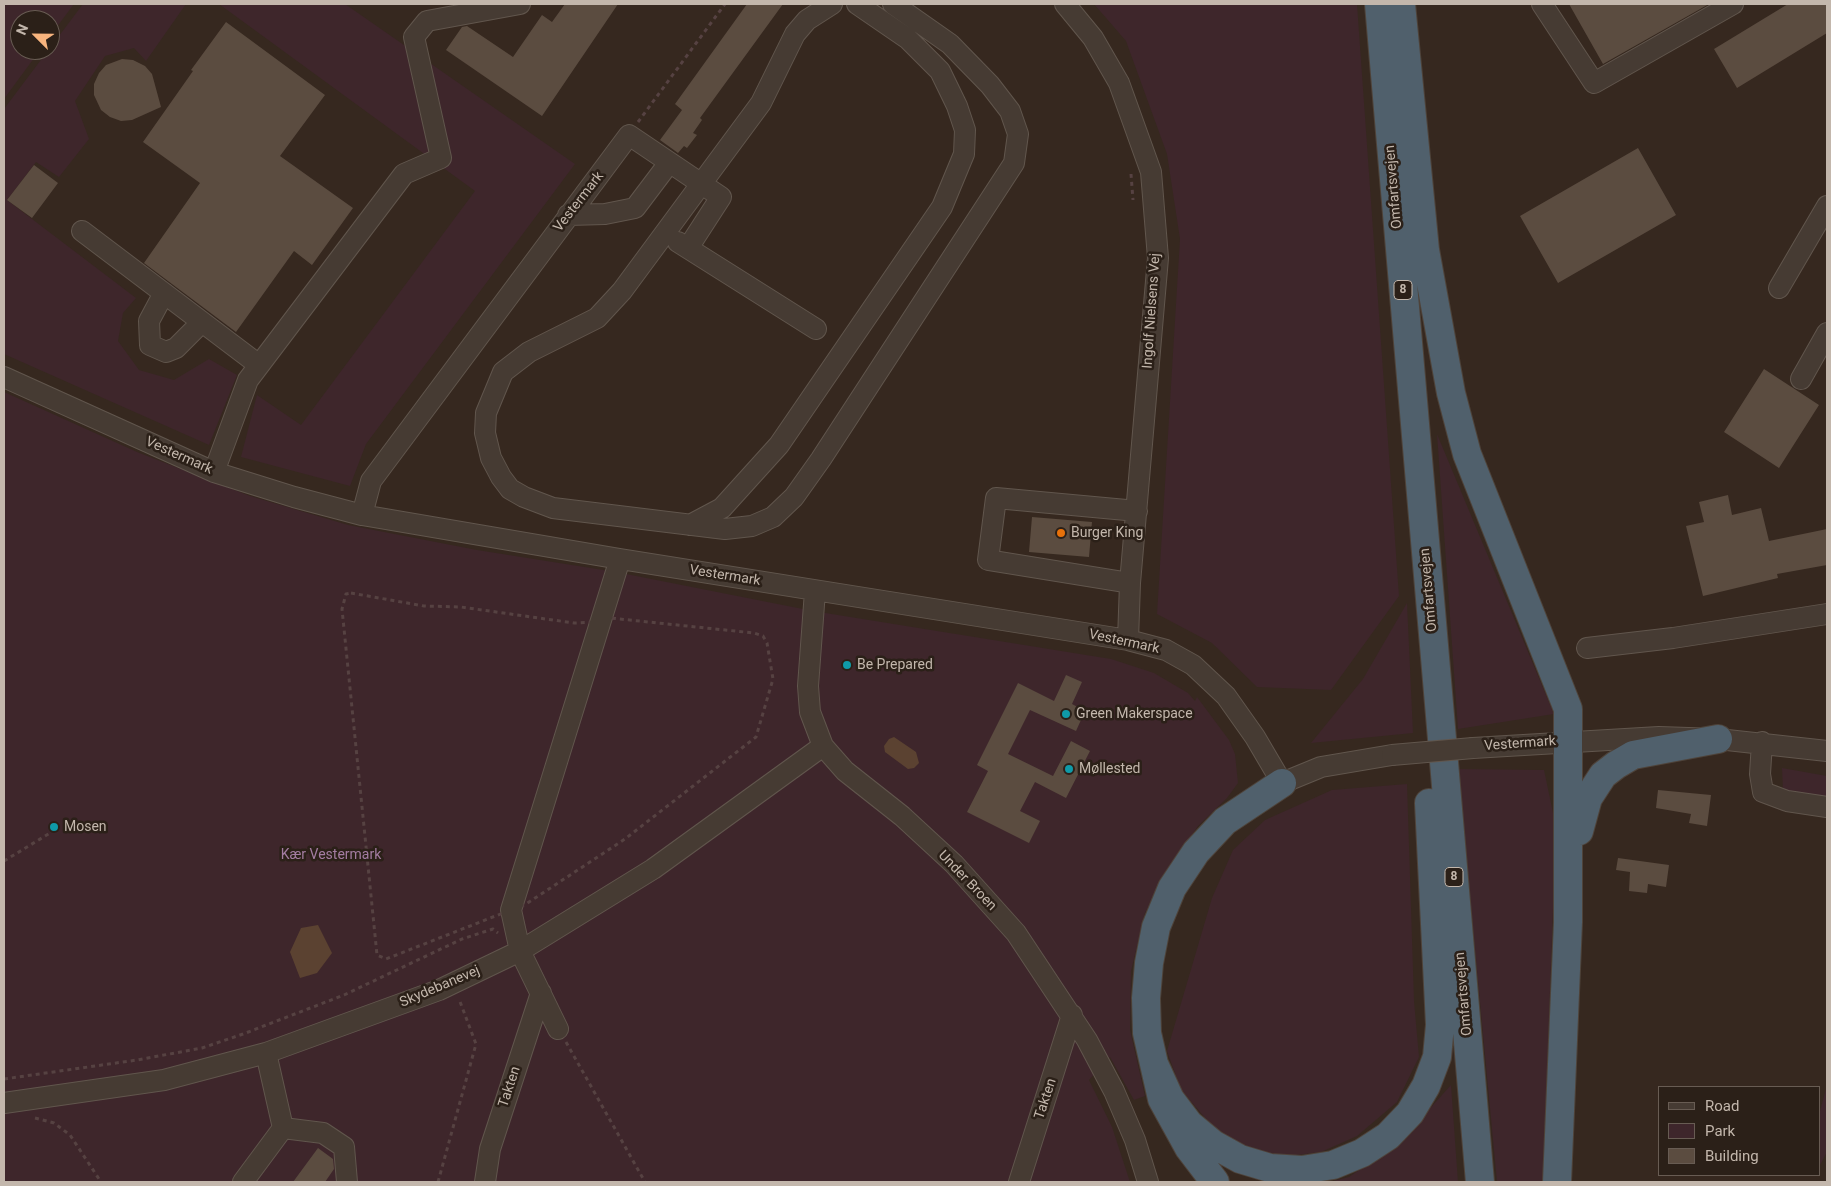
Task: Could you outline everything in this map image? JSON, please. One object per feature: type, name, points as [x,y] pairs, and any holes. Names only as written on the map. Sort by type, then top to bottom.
[{"type":"highway","name":"Omfartsvejen","points":[[1379,4],[1480,1180]]},
{"type":"highway","points":[[1401,4],[1425,250],[1451,393],[1468,454],[1568,709],[1570,741],[1568,922],[1557,1182]]},
{"type":"highway","points":[[1155,1066],[1170,1099],[1189,1124],[1226,1152],[1240,1159],[1270,1168],[1302,1170],[1333,1165],[1362,1154],[1388,1136],[1405,1119],[1426,1086],[1436,1056],[1440,1025],[1425,716],[1428,577]]},
{"type":"highway","points":[[1568,922],[1580,822],[1588,798],[1603,775],[1633,755],[1718,739]]},
{"type":"highway","points":[[1215,1182],[1172,1120],[1162,1099],[1147,1033],[1148,963],[1156,927],[1172,888],[1196,852],[1225,821],[1282,783]]},
{"type":"street","points":[[214,472],[248,380],[404,174],[441,158],[414,37],[426,21],[520,4]]},
{"type":"street","points":[[832,4],[807,20],[795,34],[761,103],[622,291],[597,318],[529,352],[503,372],[486,413],[485,433],[490,458],[510,488],[524,497],[553,508],[725,529],[752,526],[773,517],[794,497],[821,459],[1014,163],[1018,134],[1010,111],[1005,104],[990,85],[950,44],[893,4]]},
{"type":"street","points":[[690,525],[722,508],[778,445],[942,207],[964,154],[966,130],[958,106],[940,71],[908,39],[857,4]]},
{"type":"street","name":"Ingolf Nielsens Vej","points":[[1065,4],[1093,38],[1120,83],[1152,172],[1158,258],[1130,583],[1128,640]]},
{"type":"street","points":[[1542,4],[1594,83],[1733,4]]},
{"type":"street","points":[[629,135],[721,197],[688,248]]},
{"type":"street","name":"Vestermark","points":[[362,515],[371,481],[629,135]]},
{"type":"street","points":[[568,215],[605,214],[635,208],[669,163]]},
{"type":"street","points":[[1778,288],[1827,206]]},
{"type":"street","points":[[82,231],[259,365]]},
{"type":"street","points":[[664,232],[816,329]]},
{"type":"street","points":[[164,294],[149,321],[150,345],[166,352],[176,348],[202,322]]},
{"type":"street","points":[[1801,378],[1827,333]]},
{"type":"street","name":"Vestermark","points":[[4,377],[214,472],[294,497],[362,515],[814,591],[1128,640],[1166,650],[1193,665],[1226,696],[1255,738],[1282,783],[1321,767],[1392,755],[1570,741],[1660,737],[1718,739],[1762,742],[1827,751]]},
{"type":"street","points":[[1130,583],[988,560],[996,498],[1137,511]]},
{"type":"street","points":[[558,1029],[520,951],[511,910],[620,559]]},
{"type":"street","name":"Under Broen","points":[[814,591],[808,686],[810,712],[823,746],[845,771],[902,816],[960,871],[1016,933],[1072,1015],[1114,1091],[1135,1140],[1148,1182]]},
{"type":"street","points":[[1587,648],[1673,638],[1827,614]]},
{"type":"street","points":[[1762,742],[1760,774],[1763,792],[1787,801],[1827,807]]},
{"type":"street","name":"Skydebanevej","points":[[4,1103],[164,1080],[266,1053],[453,984],[520,951],[653,869],[823,746]]},
{"type":"street","name":"Takten","points":[[485,1182],[490,1148],[541,993]]},
{"type":"street","name":"Takten","points":[[1019,1182],[1072,1015]]},
{"type":"street","points":[[243,1182],[283,1128],[266,1053]]},
{"type":"street","points":[[283,1128],[323,1133],[344,1147],[347,1182]]},
{"type":"path","points":[[629,135],[725,4]]},
{"type":"path","points":[[1131,173],[1134,201]]},
{"type":"path","points":[[351,592],[424,606],[461,607],[574,623],[600,622],[610,618],[754,633],[763,636],[767,643],[773,679],[756,737],[625,839],[526,904],[511,910],[398,956],[386,959],[377,955],[342,609],[346,594],[351,592]]},
{"type":"path","points":[[4,861],[50,833]]},
{"type":"path","points":[[4,1079],[137,1060],[202,1048],[344,995],[462,940],[493,929],[520,951]]},
{"type":"path","points":[[438,1182],[476,1044],[453,984]]},
{"type":"path","points":[[558,1029],[645,1182]]},
{"type":"path","points":[[28,1119],[36,1118],[54,1122],[70,1135],[101,1182]]},
{"type":"green space","points":[[4,4],[74,4],[60,23],[60,10],[10,10],[10,60],[33,60],[4,99]]},
{"type":"green space","points":[[83,4],[186,4],[146,61],[134,48],[105,56],[75,101],[89,139],[59,177],[36,162],[7,200],[136,298],[123,313],[118,341],[139,370],[174,380],[209,359],[237,375],[209,445],[4,354],[4,109],[41,60],[60,60],[60,35]]},
{"type":"green space","points":[[219,4],[345,4],[575,164],[366,444],[350,486],[241,457],[257,395],[301,425],[475,191]]},
{"type":"green space","points":[[1094,4],[1357,4],[1399,596],[1331,690],[1257,687],[1212,643],[1157,614],[1180,239],[1167,154],[1126,41]]},
{"type":"green space","name":"Kær Vestermark","points":[[4,392],[137,452],[250,496],[348,525],[477,550],[616,572],[813,611],[1111,659],[1154,673],[1188,693],[1195,701],[1197,697],[1229,740],[1235,754],[1238,783],[1227,798],[1198,826],[1166,872],[1145,913],[1131,971],[1130,1030],[1145,1096],[1134,1100],[1110,1057],[1089,1080],[1112,1127],[1130,1182],[4,1182]]},
{"type":"green space","points":[[1437,434],[1554,714],[1458,729]]},
{"type":"green space","points":[[1407,603],[1413,733],[1311,743],[1363,679]]},
{"type":"green space","points":[[1782,768],[1827,776],[1827,798],[1783,791]]},
{"type":"green space","points":[[1458,769],[1544,770],[1556,827],[1543,1182],[1497,1182]]},
{"type":"green space","points":[[1407,784],[1414,1001],[1419,1057],[1397,1102],[1357,1136],[1321,1152],[1272,1158],[1220,1135],[1181,1090],[1167,1051],[1212,898],[1233,850],[1265,820],[1332,790]]},
{"type":"green space","points":[[1451,1085],[1458,1182],[1329,1182],[1349,1177],[1399,1143]]},
{"type":"green space","points":[[1827,1085],[1827,1152],[1821,1163],[1821,1107]]},
{"type":"shaded area","points":[[894,737],[916,752],[919,763],[914,768],[908,769],[885,752],[884,746],[889,739]]},
{"type":"shaded area","points":[[318,925],[332,953],[317,973],[300,978],[290,952],[301,928]]},
{"type":"building","points":[[565,4],[618,4],[542,116],[446,50],[462,27],[467,26],[513,57],[542,15],[552,22]]},
{"type":"building","points":[[747,4],[783,4],[700,118],[702,120],[693,133],[697,135],[687,148],[684,146],[678,153],[660,140],[682,110],[675,104]]},
{"type":"building","points":[[1569,4],[1709,4],[1603,64]]},
{"type":"building","points":[[1788,4],[1827,4],[1827,33],[1737,88],[1714,49]]},
{"type":"building","points":[[226,22],[325,95],[280,156],[353,208],[312,265],[294,251],[236,332],[144,263],[200,183],[143,142]]},
{"type":"building","points":[[122,59],[133,60],[145,66],[152,74],[161,107],[132,120],[121,121],[110,117],[101,110],[94,95],[94,84],[99,73],[106,65]]},
{"type":"building","points":[[1638,148],[1676,215],[1558,283],[1520,216]]},
{"type":"building","points":[[34,165],[58,183],[32,218],[7,200]]},
{"type":"building","points":[[1764,369],[1819,405],[1779,468],[1724,432]]},
{"type":"building","points":[[1728,495],[1732,515],[1761,508],[1769,541],[1827,529],[1827,565],[1777,574],[1778,578],[1703,596],[1686,526],[1704,522],[1699,502]]},
{"type":"building","name":"Burger King","points":[[1032,517],[1092,522],[1089,557],[1029,552]]},
{"type":"building","points":[[1066,675],[1082,682],[1072,704],[1085,711],[1076,731],[1030,710],[1008,754],[1053,776],[1071,741],[1090,751],[1066,798],[1035,782],[1020,811],[1040,821],[1029,843],[967,812],[988,771],[977,765],[1018,683],[1054,701]]},
{"type":"building","points":[[1658,790],[1711,795],[1707,826],[1689,823],[1691,814],[1656,808]]},
{"type":"building","points":[[1618,858],[1669,865],[1666,887],[1648,884],[1647,893],[1629,891],[1630,872],[1616,870]]},
{"type":"building","points":[[318,1148],[333,1159],[334,1169],[325,1182],[293,1182]]},
{"type":"place","name":"Burger King","points":[[1061,533]]},
{"type":"place","name":"Be Prepared","points":[[847,665]]},
{"type":"place","name":"Green Makerspace","points":[[1066,714]]},
{"type":"place","name":"Møllested","points":[[1069,769]]},
{"type":"place","name":"Mosen","points":[[54,827]]}]
